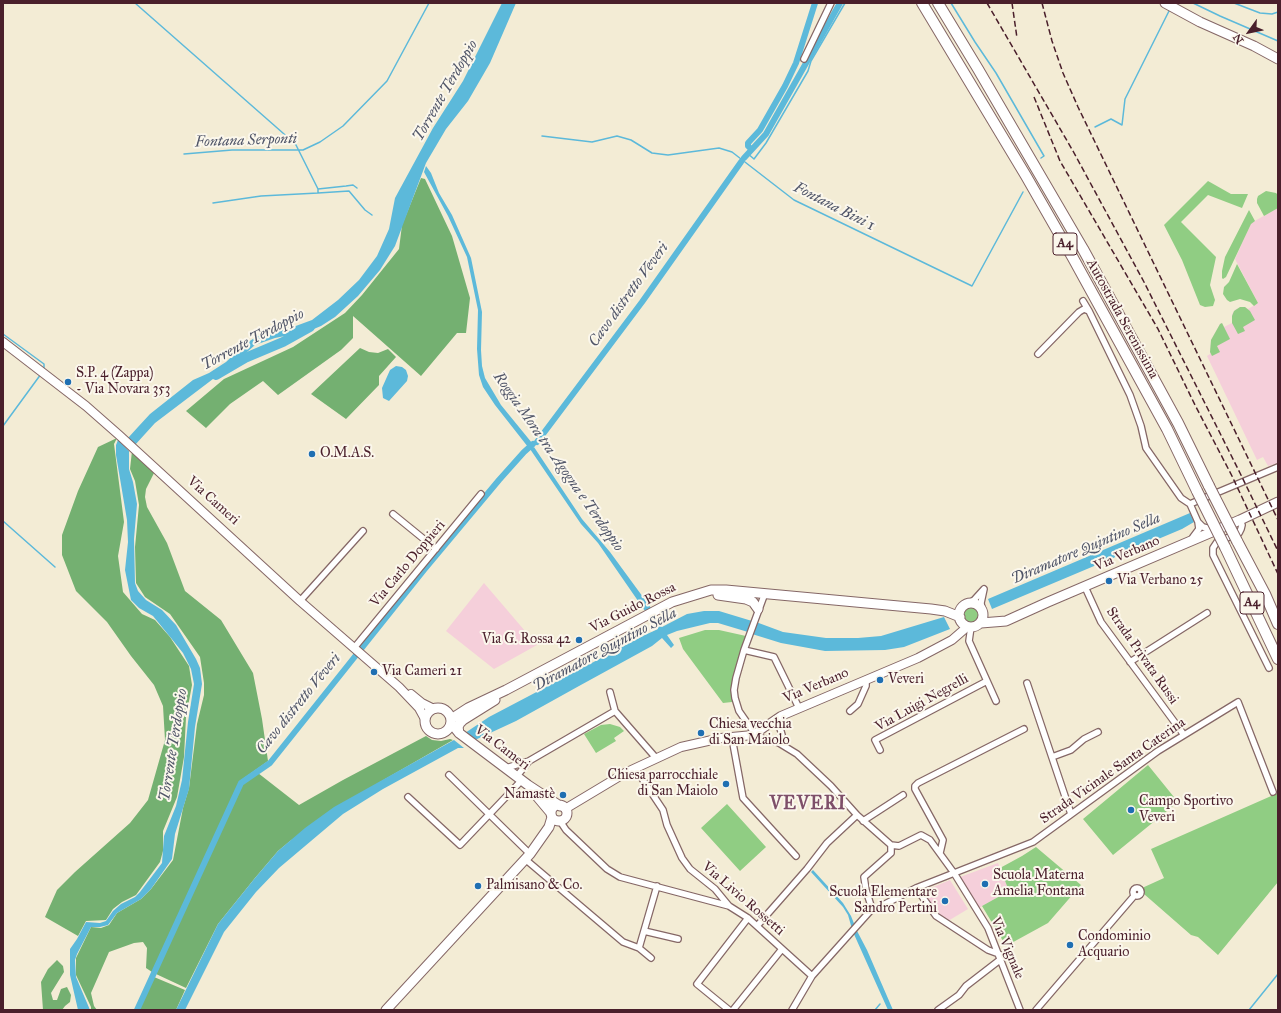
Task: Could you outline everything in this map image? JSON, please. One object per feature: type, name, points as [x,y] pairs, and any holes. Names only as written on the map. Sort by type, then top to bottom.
[{"type":"highway","name":"Autostrada Serenissima","points":[[922,3],[1073,258],[1167,429],[1278,659]]},
{"type":"highway","name":"Autostrada Serenissima","points":[[938,3],[1082,249],[1178,423],[1278,624]]},
{"type":"main road","points":[[1169,5],[1200,22],[1254,46],[1278,59]]},
{"type":"main road","points":[[1254,46],[1278,51]]},
{"type":"main road","name":"Via Verbano","points":[[981,623],[1006,621],[1240,520],[1278,502]]},
{"type":"main road","name":"Via Guido Rossa","points":[[449,721],[468,708],[506,690],[672,602],[712,590],[765,593],[945,611],[963,610]]},
{"type":"main road","points":[[699,594],[746,599],[753,602],[758,610]]},
{"type":"main road","name":"Via Verbano","points":[[982,611],[994,616],[1004,616],[1048,602]]},
{"type":"main road","points":[[976,604],[982,611],[984,616],[981,623],[975,627],[964,625],[963,610],[976,604]]},
{"type":"main road","points":[[459,733],[458,727],[463,720],[491,704],[506,690]]},
{"type":"main road","points":[[440,708],[449,721],[440,734],[432,733],[426,726],[426,718],[428,713],[434,709],[440,708]]},
{"type":"main road","name":"Via Cameri","points":[[449,721],[459,733],[522,781],[562,808]]},
{"type":"main road","name":"Via Cameri","points":[[522,781],[554,817]]},
{"type":"main road","points":[[386,1010],[536,846],[550,834],[554,817],[554,807],[562,808],[566,816],[563,820],[554,817]]},
{"type":"street","points":[[804,59],[831,3]]},
{"type":"street","points":[[1083,301],[1130,395],[1141,426],[1146,448],[1181,498],[1190,504],[1193,510],[1198,522],[1199,530],[1191,541]]},
{"type":"street","points":[[1038,354],[1079,312],[1084,309],[1089,311]]},
{"type":"street","name":"Via Cameri","points":[[3,342],[86,406],[300,601],[398,687]]},
{"type":"street","points":[[1190,504],[1278,467]]},
{"type":"street","name":"Via Carlo Doppieri","points":[[357,651],[436,549],[481,494]]},
{"type":"street","points":[[393,514],[436,549]]},
{"type":"street","points":[[1240,520],[1242,529],[1239,533],[1217,542],[1213,548],[1213,555],[1269,668]]},
{"type":"street","points":[[1198,522],[1203,527],[1216,530]]},
{"type":"street","points":[[300,601],[363,531]]},
{"type":"street","points":[[1201,537],[1210,540],[1214,545]]},
{"type":"street","name":"Strada Privata Russi","points":[[1085,587],[1101,622],[1184,735]]},
{"type":"street","points":[[963,610],[984,589],[981,603],[982,611]]},
{"type":"street","points":[[765,593],[744,650],[736,678],[734,690],[735,698],[740,711],[755,734],[762,738],[779,743],[797,754],[831,786],[863,821],[892,845],[891,853],[864,877],[866,890],[872,909],[812,976],[792,1010]]},
{"type":"street","points":[[1130,662],[1207,613]]},
{"type":"street","points":[[969,627],[969,641],[996,701]]},
{"type":"street","name":"Via Verbano","points":[[562,808],[635,768],[681,747],[721,738],[750,736],[755,734],[777,718],[918,658],[952,640],[969,627]]},
{"type":"street","points":[[744,650],[774,657],[799,708]]},
{"type":"street","points":[[850,711],[858,704],[866,686],[866,680]]},
{"type":"street","name":"Via Luigi Negrelli","points":[[880,750],[876,740],[987,681]]},
{"type":"street","points":[[1027,683],[1071,814]]},
{"type":"street","points":[[398,687],[407,691],[422,703],[434,709]]},
{"type":"street","points":[[398,687],[419,708],[426,718]]},
{"type":"street","points":[[610,692],[615,711],[656,758]]},
{"type":"street","name":"Strada Vicinale Santa Caterina","points":[[885,904],[916,888],[1033,842],[1158,751],[1238,702],[1273,792]]},
{"type":"street","points":[[506,768],[528,761],[615,711]]},
{"type":"street","points":[[777,718],[782,735],[779,743]]},
{"type":"street","points":[[940,853],[943,840],[915,789],[915,786],[918,783],[1024,728]]},
{"type":"street","points":[[1052,757],[1071,750],[1084,739],[1098,732]]},
{"type":"street","points":[[732,738],[743,798],[796,856]]},
{"type":"street","points":[[408,797],[460,845],[522,781],[528,761]]},
{"type":"street","name":"Via Livio Rossetti","points":[[635,768],[663,810],[667,825],[682,858],[690,869],[715,889],[729,906],[748,918],[812,976]]},
{"type":"street","points":[[449,775],[527,856],[623,942],[639,948],[651,958]]},
{"type":"street","points":[[863,821],[903,796]]},
{"type":"street","points":[[757,926],[807,869],[827,843],[857,815]]},
{"type":"street","points":[[554,817],[607,868],[620,877],[729,906]]},
{"type":"street","name":"Via Vignale","points":[[892,845],[899,846],[921,835],[930,840],[954,873],[988,928],[1020,1010]]},
{"type":"street","points":[[639,948],[657,886]]},
{"type":"street","points":[[916,888],[936,916],[1000,957],[966,986],[959,995],[938,1010]]},
{"type":"street","points":[[1036,1010],[1134,896]]},
{"type":"street","points":[[729,1010],[697,984],[748,918]]},
{"type":"street","points":[[644,930],[678,938]]},
{"type":"street","points":[[733,1010],[782,949]]},
{"type":"shaded area","points":[[1278,208],[1278,463],[1268,466],[1263,457],[1257,460],[1207,356],[1210,354],[1211,340],[1220,324],[1222,323],[1224,327],[1232,323],[1232,314],[1236,309],[1245,307],[1248,309],[1258,303],[1235,259],[1251,223]]},
{"type":"shaded area","points":[[484,583],[537,645],[494,669],[446,631]]},
{"type":"shaded area","name":"Scuola Materna Amelia Fontana","points":[[998,863],[1009,891],[979,908],[960,877]]},
{"type":"shaded area","name":"Scuola Elementare Sandro Pertini","points":[[950,880],[968,909],[948,921],[938,914],[921,892]]},
{"type":"green space","points":[[421,178],[425,179],[452,236],[470,298],[466,333],[457,333],[421,376],[353,316],[353,338],[341,350],[278,395],[263,381],[230,404],[206,428],[186,411],[224,379],[293,347],[345,313],[362,295],[399,249],[402,225]]},
{"type":"green space","points":[[1208,181],[1231,194],[1248,194],[1242,208],[1208,195],[1181,222],[1216,257],[1210,285],[1215,300],[1213,306],[1205,307],[1200,305],[1182,260],[1164,225]]},
{"type":"green space","points":[[1266,191],[1276,193],[1278,195],[1278,208],[1264,216],[1257,203],[1257,199],[1258,196]]},
{"type":"green space","points":[[1249,210],[1255,221],[1251,224],[1226,277],[1223,279],[1222,271],[1225,257]]},
{"type":"green space","points":[[1237,264],[1258,303],[1254,306],[1250,302],[1240,299],[1230,302],[1223,294],[1224,287],[1229,282]]},
{"type":"green space","points":[[1240,307],[1245,307],[1250,311],[1255,320],[1243,327],[1245,331],[1238,334],[1232,323],[1232,316],[1234,311]]},
{"type":"green space","points":[[1222,323],[1230,339],[1217,346],[1220,352],[1212,356],[1210,352],[1211,340]]},
{"type":"green space","points":[[360,348],[369,352],[378,353],[388,349],[396,357],[379,376],[379,385],[346,419],[311,394]]},
{"type":"green space","points":[[117,438],[114,444],[124,522],[118,556],[123,592],[142,614],[155,620],[170,637],[189,666],[192,685],[186,717],[184,757],[177,797],[163,831],[163,851],[160,862],[136,895],[122,902],[113,909],[106,920],[86,921],[78,936],[45,917],[57,890],[130,823],[148,800],[165,740],[163,706],[154,685],[107,622],[76,591],[62,555],[62,535],[78,491],[98,447]]},
{"type":"green space","points":[[132,451],[154,473],[146,489],[145,497],[147,507],[167,543],[185,591],[221,620],[253,673],[268,761],[240,781],[152,972],[146,968],[147,948],[143,942],[134,943],[109,952],[91,993],[94,1006],[97,1010],[91,1010],[76,975],[76,958],[91,927],[101,928],[109,925],[117,913],[141,899],[151,889],[173,860],[183,808],[189,788],[197,724],[204,695],[204,683],[200,657],[170,614],[145,597],[136,583],[135,547],[139,505],[135,481],[130,469]]},
{"type":"green space","points":[[968,607],[974,607],[979,612],[977,621],[974,623],[968,623],[963,618],[963,612]]},
{"type":"green space","points":[[705,630],[719,630],[746,636],[734,676],[732,702],[723,703],[683,649],[679,638]]},
{"type":"green space","points":[[610,724],[620,727],[624,731],[614,738],[616,741],[596,753],[584,734],[601,725]]},
{"type":"green space","points":[[426,736],[432,740],[453,740],[380,782],[290,841],[278,851],[218,924],[186,988],[156,974],[189,897],[242,783],[258,773],[299,805]]},
{"type":"green space","name":"Campo Sportivo Veveri","points":[[1148,765],[1178,802],[1113,855],[1083,819]]},
{"type":"green space","points":[[1278,793],[1278,882],[1218,955],[1198,937],[1191,935],[1144,894],[1142,888],[1164,878],[1151,849]]},
{"type":"green space","points":[[727,804],[766,847],[740,871],[701,828]]},
{"type":"green space","points":[[1036,847],[1081,885],[1048,923],[1006,946],[982,906],[1009,891],[1000,868]]},
{"type":"green space","points":[[57,960],[63,966],[64,972],[51,993],[53,1000],[57,1000],[61,989],[67,987],[71,995],[70,1002],[62,1010],[43,1010],[41,982],[48,969]]},
{"type":"green space","points":[[154,977],[185,990],[176,1010],[139,1010]]},
{"type":"water","points":[[502,3],[516,3],[490,63],[468,101],[446,129],[426,163],[395,246],[380,270],[358,296],[335,317],[321,326],[309,331],[275,338],[255,345],[238,360],[155,423],[135,445],[128,438],[150,414],[193,380],[209,373],[226,362],[245,344],[256,337],[269,331],[293,327],[312,320],[338,300],[359,280],[377,256],[389,229],[395,198],[433,128],[463,81]]},
{"type":"water","points":[[426,166],[452,215],[471,258],[482,312],[481,350],[482,366],[485,378],[501,405],[532,443],[528,447],[483,387],[479,375],[477,349],[478,310],[467,257],[448,216],[424,172]]},
{"type":"water","points":[[396,366],[402,367],[406,370],[408,376],[407,381],[389,401],[383,398],[382,388],[390,370]]},
{"type":"water","points":[[118,440],[129,451],[129,469],[137,504],[134,539],[135,583],[138,591],[146,600],[162,610],[176,625],[200,668],[202,684],[195,727],[189,789],[175,834],[172,859],[151,889],[141,899],[117,913],[108,925],[91,927],[75,960],[76,977],[90,1010],[78,1010],[70,975],[70,949],[86,922],[100,923],[106,921],[113,911],[121,904],[135,897],[140,892],[162,863],[164,836],[176,806],[182,780],[188,722],[194,684],[191,669],[183,653],[153,616],[139,608],[131,600],[125,570],[128,542],[127,520],[116,455],[116,445]]},
{"type":"water","points":[[534,447],[582,519],[610,552],[651,608],[645,611],[598,543],[581,524],[530,449]]},
{"type":"water","points":[[1190,513],[1194,522],[1182,529],[992,609],[988,599]]},
{"type":"water","points":[[704,611],[719,611],[752,621],[748,632],[718,623],[710,623],[677,631],[667,635],[674,645],[671,648],[662,638],[652,646],[516,721],[475,740],[465,733],[489,717],[658,629],[651,618],[655,616],[662,627],[687,614]]},
{"type":"water","points":[[944,617],[950,629],[904,647],[885,650],[825,651],[781,643],[752,634],[756,622],[783,632],[826,638],[881,636]]},
{"type":"water","points":[[454,740],[464,748],[458,748],[383,789],[343,814],[279,868],[256,892],[224,932],[185,1010],[176,1010],[218,924],[278,851],[305,828],[334,807]]},
{"type":"water","points":[[813,870],[843,903],[855,926],[852,929],[848,915],[843,907],[811,872]]},
{"type":"water","points":[[856,929],[867,950],[893,1010],[888,1010],[853,932]]},
{"type":"waterway","points":[[135,3],[296,145],[318,189],[318,193],[349,191],[365,210],[372,215]]},
{"type":"waterway","name":"Fontana Serponti","points":[[184,154],[232,150],[303,150],[320,142],[343,126],[387,81],[429,3]]},
{"type":"waterway","points":[[751,149],[748,146],[748,143],[760,130],[796,63],[815,3]]},
{"type":"waterway","points":[[744,158],[766,134],[840,3]]},
{"type":"waterway","name":"Cavo distretto Veveri","points":[[747,153],[754,159],[766,143],[845,3]]},
{"type":"waterway","points":[[951,3],[996,73],[1044,156],[1041,158]]},
{"type":"waterway","name":"Fontana Bini 1","points":[[1193,3],[1278,41]]},
{"type":"waterway","name":"Cavo distretto Veveri","points":[[1234,3],[1260,13],[1272,14],[1278,12]]},
{"type":"waterway","name":"Fontana Bini 1","points":[[1095,127],[1111,119],[1122,125],[1125,99],[1170,9]]},
{"type":"waterway","name":"Fontana Bini 1","points":[[542,136],[592,142],[617,136],[631,140],[652,153],[668,155],[719,148],[732,152],[794,200],[972,286],[1023,192]]},
{"type":"waterway","name":"Cavo distretto Veveri","points":[[537,442],[642,302],[741,162]]},
{"type":"waterway","points":[[318,189],[353,185],[357,188]]},
{"type":"waterway","points":[[213,203],[261,196],[318,193]]},
{"type":"waterway","name":"Torrente Terdoppio","points":[[216,375],[245,358],[283,342],[310,327]]},
{"type":"waterway","points":[[3,334],[44,364],[44,369]]},
{"type":"waterway","points":[[3,426],[41,374]]},
{"type":"waterway","name":"Cavo distretto Veveri","points":[[137,1010],[241,783],[270,763],[424,570],[499,480],[533,444]]},
{"type":"waterway","points":[[3,521],[55,567]]},
{"type":"waterway","points":[[1249,1010],[1278,974]]},
{"type":"waterway","points":[[875,1010],[880,1004]]},
{"type":"railway","points":[[987,3],[1073,151],[1144,282],[1278,551]]},
{"type":"railway","points":[[1012,3],[1017,38]]},
{"type":"railway","points":[[1042,3],[1052,41],[1063,73],[1078,107],[1278,520]]},
{"type":"railway","points":[[1034,97],[1060,161],[1158,329],[1232,476],[1278,574]]},
{"type":"place","name":"S.P. 4 (Zappa) - Via Novara 353","points":[[68,382]]},
{"type":"place","name":"O.M.A.S.","points":[[312,454]]},
{"type":"place","name":"Via Verbano 25","points":[[1109,581]]},
{"type":"place","name":"Via G. Rossa 42","points":[[579,640]]},
{"type":"place","name":"Via Cameri 21","points":[[374,672]]},
{"type":"place","name":"Veveri","points":[[880,680]]},
{"type":"place","name":"Chiesa vecchia di San Maiolo","points":[[701,733]]},
{"type":"place","name":"Chiesa parrocchiale di San Maiolo","points":[[726,784]]},
{"type":"place","name":"Namastè","points":[[563,795]]},
{"type":"place","name":"Campo Sportivo Veveri","points":[[1131,810]]},
{"type":"place","name":"Scuola Materna Amelia Fontana","points":[[985,884]]},
{"type":"place","name":"Palmisano & Co.","points":[[478,886]]},
{"type":"place","name":"Scuola Elementare Sandro Pertini","points":[[945,901]]},
{"type":"place","name":"Condominio Acquario","points":[[1070,945]]},
{"type":"district","name":"VEVERI","points":[[808,805]]},
{"type":"water label","name":"Roggia Mora tra Agogna e Terdoppio","points":[[558,462]]},
{"type":"water label","name":"Diramatore Quintino Sella","points":[[1086,549]]},
{"type":"water label","name":"Diramatore Quintino Sella","points":[[605,650]]}]
